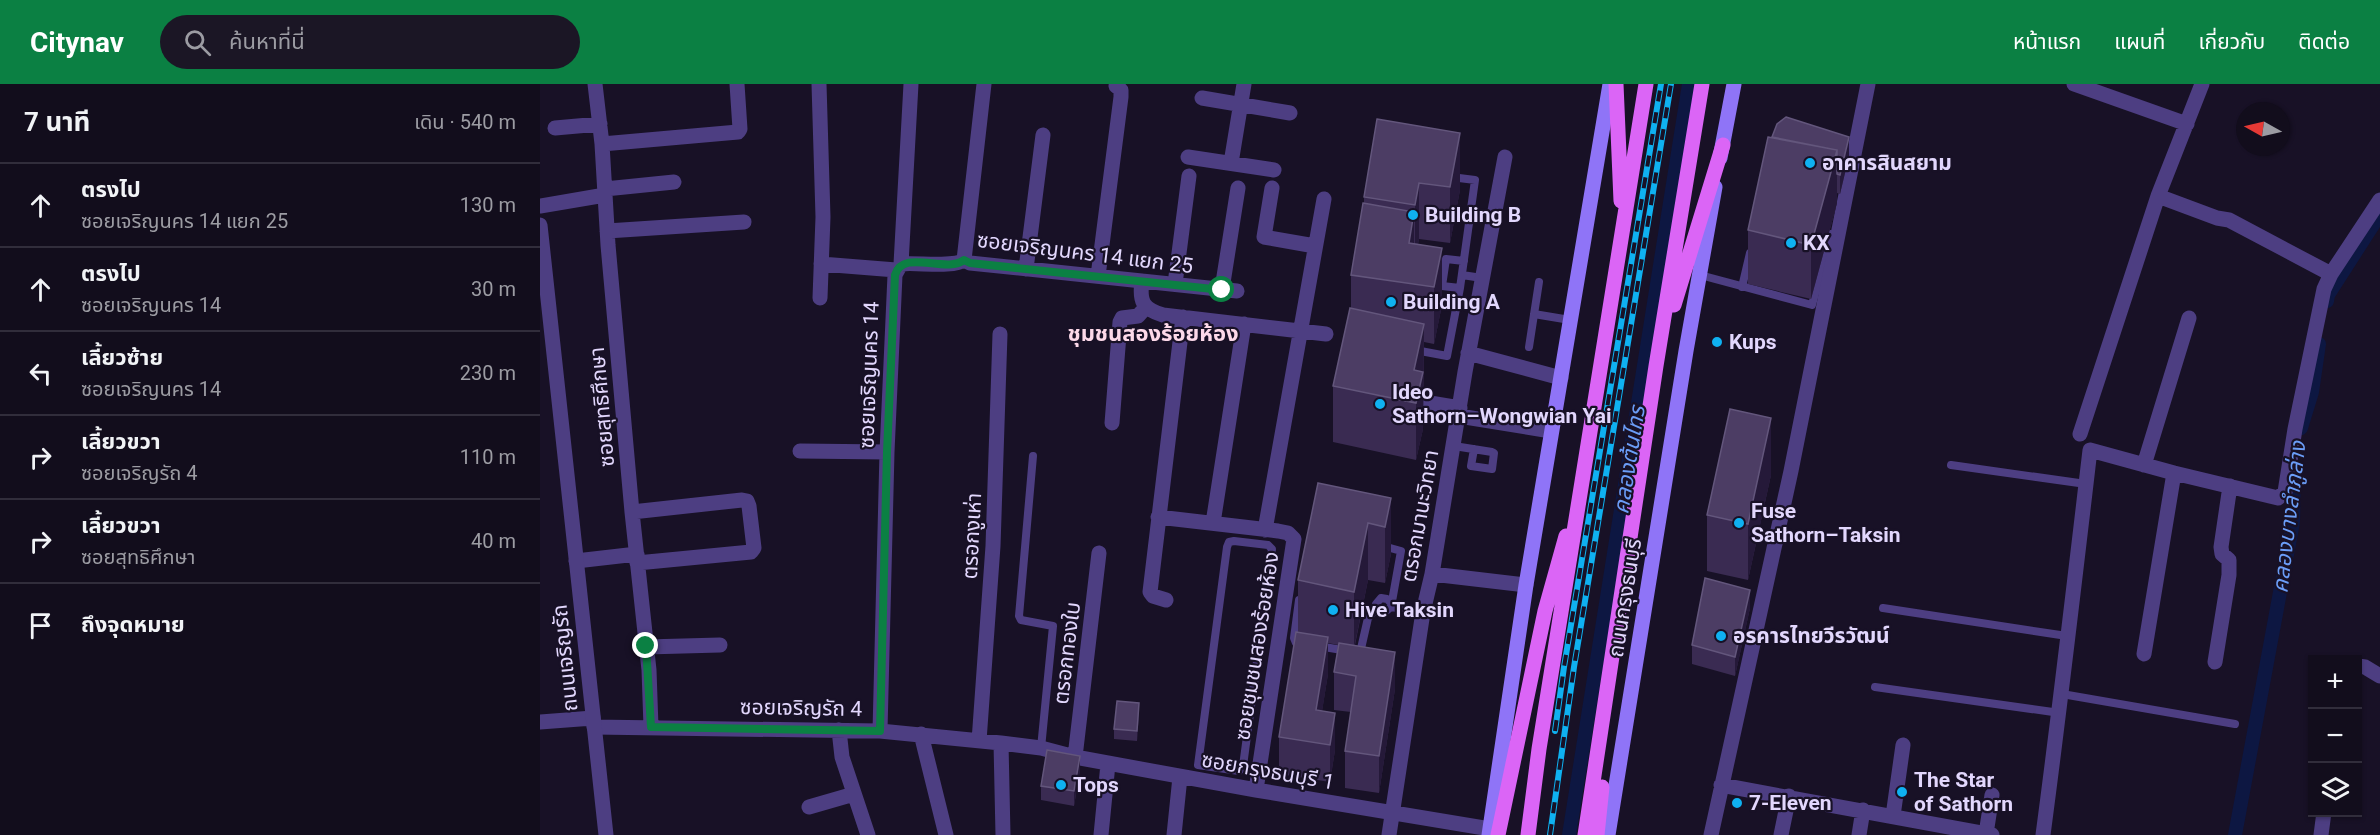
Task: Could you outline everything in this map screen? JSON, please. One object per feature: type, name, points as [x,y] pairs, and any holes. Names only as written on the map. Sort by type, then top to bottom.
[{"type":"main road","points":[[1492,833],[1526,585],[1610,84]]},
{"type":"main road","points":[[1616,84],[1623,231]]},
{"type":"main road","points":[[1528,835],[1539,749],[1646,84]]},
{"type":"main road","name":"ถนนกรุงธนบุรี","points":[[1585,835],[1656,366],[1702,84]]},
{"type":"main road","name":"ถนนกรุงธนบุรี","points":[[1608,835],[1700,275],[1734,84]]},
{"type":"main road","points":[[1656,366],[1723,145]]},
{"type":"main road","points":[[1492,833],[1545,611],[1582,482]]},
{"type":"main road","points":[[1597,835],[1609,673]]},
{"type":"street","name":"ซอยสุทธิศึกษา","points":[[595,84],[602,144],[607,231],[632,512],[646,646],[651,727]]},
{"type":"street","points":[[602,144],[738,132],[740,129],[737,84]]},
{"type":"street","points":[[819,84],[823,216],[820,298]]},
{"type":"street","name":"ซอยเจริญนคร 14","points":[[880,731],[887,452],[911,84]]},
{"type":"street","points":[[821,264],[898,267],[962,263],[984,84]]},
{"type":"street","points":[[1231,162],[1244,84]]},
{"type":"street","points":[[1711,835],[1791,471],[1868,84]]},
{"type":"street","points":[[2076,84],[2114,91],[2187,124]]},
{"type":"street","points":[[2080,434],[2158,196],[2202,84]]},
{"type":"street","points":[[1098,276],[1121,97],[1121,90],[1116,86]]},
{"type":"street","points":[[1202,98],[1290,113]]},
{"type":"street","points":[[555,128],[600,124]]},
{"type":"street","points":[[1026,269],[1043,135]]},
{"type":"street","points":[[1188,157],[1274,170]]},
{"type":"street","name":"ตรอกมานะวิทยา","points":[[1389,835],[1423,612],[1432,574],[1468,353],[1505,157]]},
{"type":"street","points":[[1175,285],[1189,176]]},
{"type":"street","points":[[540,206],[605,192],[674,182]]},
{"type":"street","name":"ซอยเจริญนคร 14 แยก 25","points":[[964,260],[970,263],[1229,290],[1238,188]]},
{"type":"street","points":[[1272,189],[1264,237],[1315,246]]},
{"type":"street","points":[[2158,196],[2217,218],[2229,220],[2331,274]]},
{"type":"street","name":"ซอยชุมชนสองร้อยห้อง","points":[[1265,530],[1324,199]]},
{"type":"street","points":[[2043,835],[2060,713],[2090,450],[2278,498],[2285,492],[2321,300],[2331,274],[2380,200]]},
{"type":"street","points":[[607,231],[744,222]]},
{"type":"street","name":"ถนนเจริญรัถ","points":[[540,225],[606,835]]},
{"type":"street","points":[[1142,281],[1141,292],[1146,307],[1163,315],[1326,334]]},
{"type":"street","points":[[1112,423],[1120,322],[1122,318],[1138,316],[1146,307]]},
{"type":"street","points":[[1166,600],[1153,596],[1150,592],[1183,317]]},
{"type":"street","points":[[2144,465],[2189,318]]},
{"type":"street","points":[[1213,523],[1244,324]]},
{"type":"street","name":"ตรอกงูเห่า","points":[[979,741],[993,546],[1000,334]]},
{"type":"street","points":[[1468,353],[1561,378]]},
{"type":"street","points":[[1435,408],[1551,431]]},
{"type":"street","points":[[800,451],[887,452]]},
{"type":"street","points":[[2144,654],[2174,473]]},
{"type":"street","points":[[2214,662],[2229,575],[2229,560],[2222,554],[2221,547],[2230,486]]},
{"type":"street","points":[[576,561],[751,552],[754,548],[747,501],[632,512]]},
{"type":"street","name":"ซอยชุมชนสองร้อยห้อง","points":[[1158,517],[1288,533],[1294,539],[1256,790]]},
{"type":"street","name":"ตรอกทองใบ","points":[[1075,757],[1099,553]]},
{"type":"street","points":[[1432,574],[1526,585]]},
{"type":"street","points":[[646,646],[720,645]]},
{"type":"street","points":[[2362,666],[2380,676]]},
{"type":"street","name":"ซอยเจริญรัถ 4","points":[[540,722],[594,722],[651,727],[880,731],[1041,748]]},
{"type":"street","points":[[839,730],[842,757],[868,835]]},
{"type":"street","points":[[921,734],[946,835]]},
{"type":"street","points":[[1001,743],[1003,835]]},
{"type":"street","points":[[1893,816],[1903,745]]},
{"type":"street","name":"ซอยกรุงธนบุรี 1","points":[[1041,748],[1108,764],[1180,777],[1197,772],[1256,790],[1392,811],[1492,833]]},
{"type":"street","points":[[1101,835],[1108,764]]},
{"type":"street","points":[[1174,835],[1180,777]]},
{"type":"street","points":[[1721,785],[1989,835],[1992,795]]},
{"type":"street","points":[[809,807],[854,794]]},
{"type":"street","points":[[1781,835],[1789,796]]},
{"type":"street","points":[[1859,835],[1863,810]]},
{"type":"street","points":[[2321,835],[2323,817]]},
{"type":"lane","points":[[1402,348],[1448,356],[1475,180],[1442,176]]},
{"type":"lane","points":[[1700,275],[1812,304],[1838,205],[1836,200]]},
{"type":"lane","points":[[1742,286],[1753,241]]},
{"type":"lane","points":[[1460,288],[1442,284],[1446,259],[1464,261]]},
{"type":"lane","points":[[1462,275],[1482,278]]},
{"type":"lane","points":[[1529,347],[1539,282]]},
{"type":"lane","points":[[1534,314],[1570,320]]},
{"type":"lane","points":[[1454,446],[1474,449]]},
{"type":"lane","points":[[1034,456],[1019,616],[1021,620],[1053,626],[1041,748]]},
{"type":"lane","points":[[1951,465],[2086,484]]},
{"type":"lane","points":[[1234,541],[1270,545],[1272,549],[1243,768],[1237,771],[1197,772],[1228,543],[1234,541]]},
{"type":"lane","points":[[1374,545],[1401,550],[1390,605],[1383,613],[1377,608]]},
{"type":"lane","points":[[1300,593],[1294,641],[1360,652],[1368,618],[1377,608],[1376,604],[1380,598],[1387,599],[1390,605]]},
{"type":"lane","points":[[1390,605],[1423,612]]},
{"type":"lane","points":[[1883,608],[2067,636]]},
{"type":"lane","points":[[1875,687],[2060,713]]},
{"type":"lane","points":[[2062,694],[2235,724]]},
{"type":"building","points":[[1786,117],[1849,137],[1840,175],[1837,174],[1837,150],[1772,137],[1777,124]]},
{"type":"building","points":[[1377,119],[1460,133],[1450,187],[1419,183],[1415,205],[1364,197]]},
{"type":"building","points":[[1768,137],[1837,150],[1811,245],[1748,230]]},
{"type":"building","points":[[1363,203],[1414,212],[1409,243],[1442,248],[1434,287],[1351,275]]},
{"type":"building","points":[[1350,308],[1424,324],[1414,370],[1423,372],[1416,403],[1333,386]]},
{"type":"building","points":[[1730,409],[1771,418],[1748,524],[1707,515]]},
{"type":"building","points":[[1318,483],[1391,498],[1385,527],[1368,523],[1354,592],[1298,580]]},
{"type":"building","name":"อรคารไทยวีรวัฒน์","points":[[1705,578],[1750,590],[1735,657],[1692,645]]},
{"type":"building","points":[[1296,632],[1328,637],[1316,710],[1335,713],[1330,745],[1279,737]]},
{"type":"building","points":[[1339,643],[1395,652],[1379,756],[1345,751],[1356,676],[1334,672]]},
{"type":"building","points":[[1117,701],[1139,703],[1137,731],[1114,729]]},
{"type":"building","points":[[1047,750],[1080,756],[1074,791],[1041,786]]},
{"type":"waterway","name":"คลองต้นไทร","points":[[1569,835],[1689,84]]},
{"type":"waterway","name":"คลองบางลำภูล่าง","points":[[2327,301],[2328,295],[2380,214]]},
{"type":"waterway","name":"คลองบางลำภูล่าง","points":[[2301,428],[2312,392],[2319,344]]},
{"type":"waterway","name":"คลองบางลำภูล่าง","points":[[2235,835],[2293,522],[2294,470]]},
{"type":"railway","points":[[1555,731],[1661,84]]},
{"type":"railway","points":[[1550,835],[1574,667],[1671,84]]},
{"type":"place","name":"อาคารสินสยาม","points":[[1810,163]]},
{"type":"place","name":"Building B","points":[[1413,215]]},
{"type":"place","name":"KX","points":[[1791,243]]},
{"type":"place","name":"Building A","points":[[1391,302]]},
{"type":"place","name":"Kups","points":[[1717,342]]},
{"type":"place","name":"Ideo Sathorn–Wongwian Yai","points":[[1380,404]]},
{"type":"place","name":"Fuse Sathorn–Taksin","points":[[1739,523]]},
{"type":"place","name":"Hive Taksin","points":[[1333,610]]},
{"type":"place","name":"อรคารไทยวีรวัฒน์","points":[[1721,636]]},
{"type":"place","name":"Tops","points":[[1061,785]]},
{"type":"place","name":"The Star of Sathorn","points":[[1902,792]]},
{"type":"place","name":"7-Eleven","points":[[1737,803]]},
{"type":"district","name":"ชุมชนสองร้อยห้อง","points":[[1153,333]]},
{"type":"route","points":[[646,646],[651,727],[880,731],[887,452],[897,268],[901,264],[953,264],[962,263],[964,260],[970,263],[1222,290]]}]
